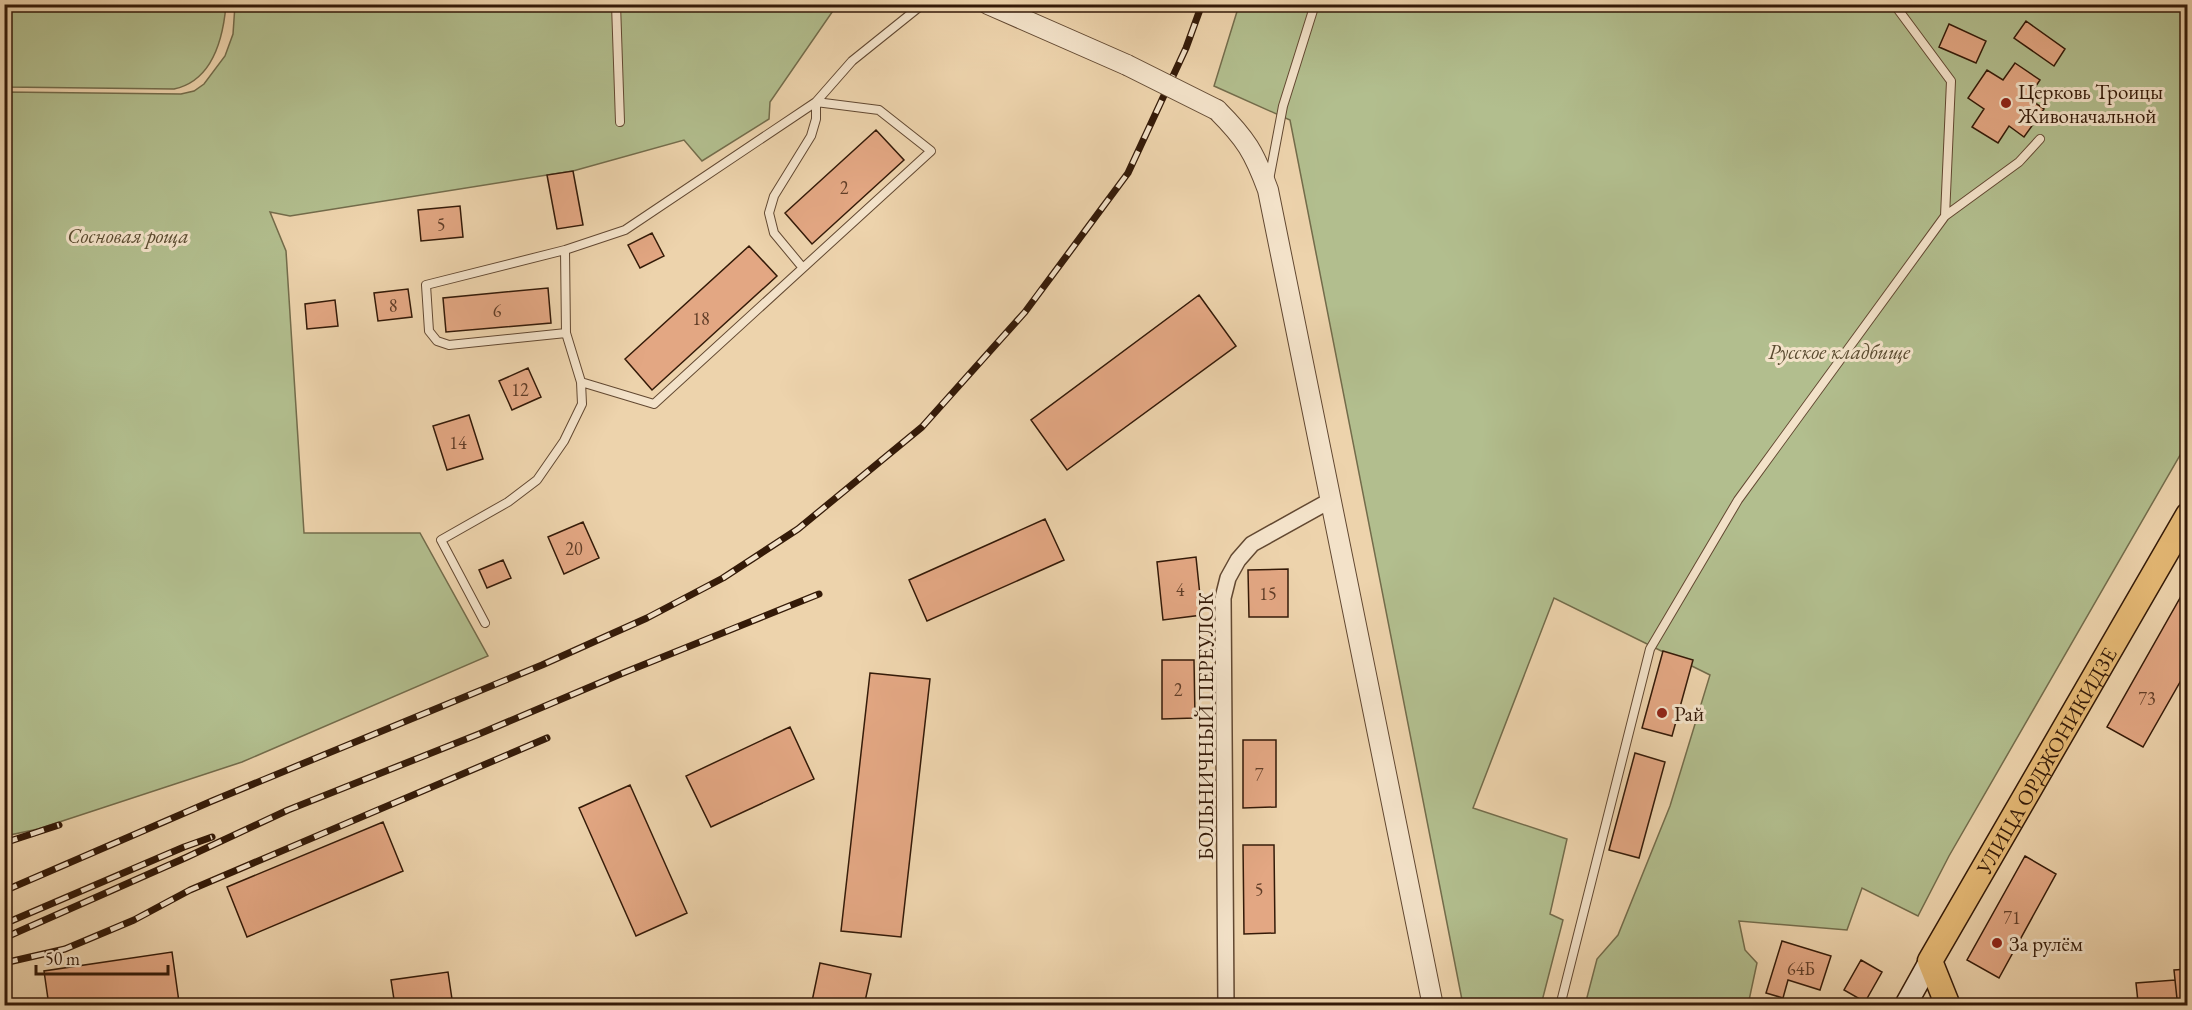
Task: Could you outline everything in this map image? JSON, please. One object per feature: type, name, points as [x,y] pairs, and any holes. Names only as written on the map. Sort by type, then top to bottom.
[{"type":"main road","name":"УЛИЦА ОРДЖОНИКИДЗЕ","points":[[1905,1005],[2187,515]]},
{"type":"main road","points":[[1930,961],[1948,1005]]},
{"type":"street","points":[[988,4],[1127,66],[1217,110],[1240,133],[1257,159],[1268,190],[1433,1005]]},
{"type":"street","name":"БОЛЬНИЧНЫЙ ПЕРЕУЛОК","points":[[1226,1005],[1222,598],[1228,578],[1238,560],[1252,544],[1331,500]]},
{"type":"lane","points":[[616,4],[620,122]]},
{"type":"lane","points":[[566,333],[449,345],[437,341],[429,331],[426,285],[566,250],[625,230],[816,102],[852,61],[923,4]]},
{"type":"lane","points":[[1268,190],[1283,106],[1315,4]]},
{"type":"lane","points":[[1894,4],[1951,81],[1946,216]]},
{"type":"lane","points":[[581,382],[654,404],[931,151],[879,110],[816,102]]},
{"type":"lane","points":[[803,268],[774,233],[769,213],[774,196],[811,136],[816,119],[816,102]]},
{"type":"lane","points":[[1560,1005],[1650,649],[1738,500],[1946,216],[2019,162],[2040,140]]},
{"type":"lane","points":[[485,623],[441,540],[508,502],[537,480],[564,441],[582,404],[581,382],[566,333],[566,250]]},
{"type":"green space","points":[[5,4],[226,5],[222,31],[213,57],[198,77],[174,89],[5,87]]},
{"type":"green space","name":"Сосновая роща","points":[[235,5],[837,5],[770,102],[769,119],[702,161],[684,140],[573,171],[290,216],[270,212],[286,251],[304,533],[420,533],[488,656],[242,762],[38,829],[5,836],[5,92],[181,94],[194,91],[204,84],[225,56],[233,34]]},
{"type":"green space","name":"Русское кладбище","points":[[1239,5],[2187,5],[2187,443],[1949,856],[1918,916],[1862,888],[1847,930],[1739,921],[1745,950],[1757,963],[1748,1005],[1585,1005],[1597,959],[1618,935],[1670,806],[1710,675],[1554,598],[1473,808],[1567,839],[1550,914],[1563,920],[1541,1005],[1463,1005],[1290,120],[1214,86]]},
{"type":"building","points":[[2026,21],[2065,49],[2054,66],[2014,38]]},
{"type":"building","points":[[1949,24],[1986,41],[1976,63],[1939,47]]},
{"type":"building","name":"Церковь Троицы Живоначальной","points":[[2015,63],[2040,80],[2028,98],[2044,109],[2024,137],[2009,126],[1998,143],[1972,127],[1984,109],[1968,98],[1987,70],[2003,80]]},
{"type":"building","points":[[876,130],[904,160],[812,244],[785,213]]},
{"type":"building","points":[[573,171],[583,225],[557,229],[547,175]]},
{"type":"building","points":[[460,206],[463,237],[421,241],[418,210]]},
{"type":"building","points":[[652,233],[664,256],[640,268],[628,245]]},
{"type":"building","points":[[749,246],[777,276],[652,390],[625,359]]},
{"type":"building","points":[[548,288],[551,323],[446,332],[443,298]]},
{"type":"building","points":[[408,289],[412,317],[378,321],[374,293]]},
{"type":"building","points":[[1199,295],[1236,346],[1067,470],[1031,420]]},
{"type":"building","points":[[335,300],[338,326],[307,329],[305,304]]},
{"type":"building","points":[[528,368],[541,397],[512,410],[499,381]]},
{"type":"building","points":[[469,415],[483,459],[447,470],[433,426]]},
{"type":"building","points":[[1045,519],[1064,560],[927,621],[909,580]]},
{"type":"building","points":[[583,522],[599,558],[564,574],[548,537]]},
{"type":"building","points":[[1196,557],[1202,615],[1163,620],[1157,562]]},
{"type":"building","points":[[503,560],[511,578],[487,588],[479,570]]},
{"type":"building","points":[[1288,569],[1288,617],[1249,617],[1248,570]]},
{"type":"building","points":[[2184,591],[2188,593],[2188,668],[2143,747],[2107,727]]},
{"type":"building","points":[[1663,651],[1693,660],[1672,736],[1642,728]]},
{"type":"building","points":[[1162,660],[1194,660],[1195,718],[1162,719]]},
{"type":"building","points":[[870,673],[930,679],[901,937],[841,931]]},
{"type":"building","points":[[790,727],[814,779],[711,827],[686,776]]},
{"type":"building","points":[[1243,740],[1276,740],[1276,807],[1243,808]]},
{"type":"building","points":[[1635,753],[1665,762],[1639,858],[1609,850]]},
{"type":"building","points":[[630,785],[687,913],[636,936],[579,808]]},
{"type":"building","points":[[383,822],[403,871],[247,937],[227,887]]},
{"type":"building","points":[[1243,845],[1274,845],[1275,933],[1244,934]]},
{"type":"building","points":[[2025,856],[2056,874],[1999,978],[1967,960]]},
{"type":"building","points":[[1782,941],[1831,956],[1820,990],[1788,980],[1783,998],[1766,993]]},
{"type":"building","points":[[172,952],[179,1002],[153,1006],[49,1006],[44,971]]},
{"type":"building","points":[[1861,960],[1882,972],[1865,1002],[1844,990]]},
{"type":"building","points":[[820,963],[871,974],[864,1006],[811,1006]]},
{"type":"building","points":[[2188,969],[2188,998],[2177,999],[2174,970]]},
{"type":"building","points":[[448,972],[453,1006],[395,1006],[391,980]]},
{"type":"building","points":[[2175,980],[2177,999],[2138,1002],[2136,983]]},
{"type":"railway","points":[[4,891],[212,801],[542,665],[647,618],[723,578],[798,529],[922,427],[1025,312],[1128,173],[1186,48],[1202,4]]},
{"type":"railway","points":[[4,938],[288,810],[819,594]]},
{"type":"railway","points":[[4,963],[65,949],[134,920],[190,890],[547,738]]},
{"type":"railway","points":[[4,843],[59,825]]},
{"type":"railway","points":[[4,924],[212,837]]},
{"type":"place","name":"Церковь Троицы Живоначальной","points":[[2006,103]]},
{"type":"place","name":"Рай","points":[[1662,713]]},
{"type":"place","name":"За рулём","points":[[1997,943]]}]
